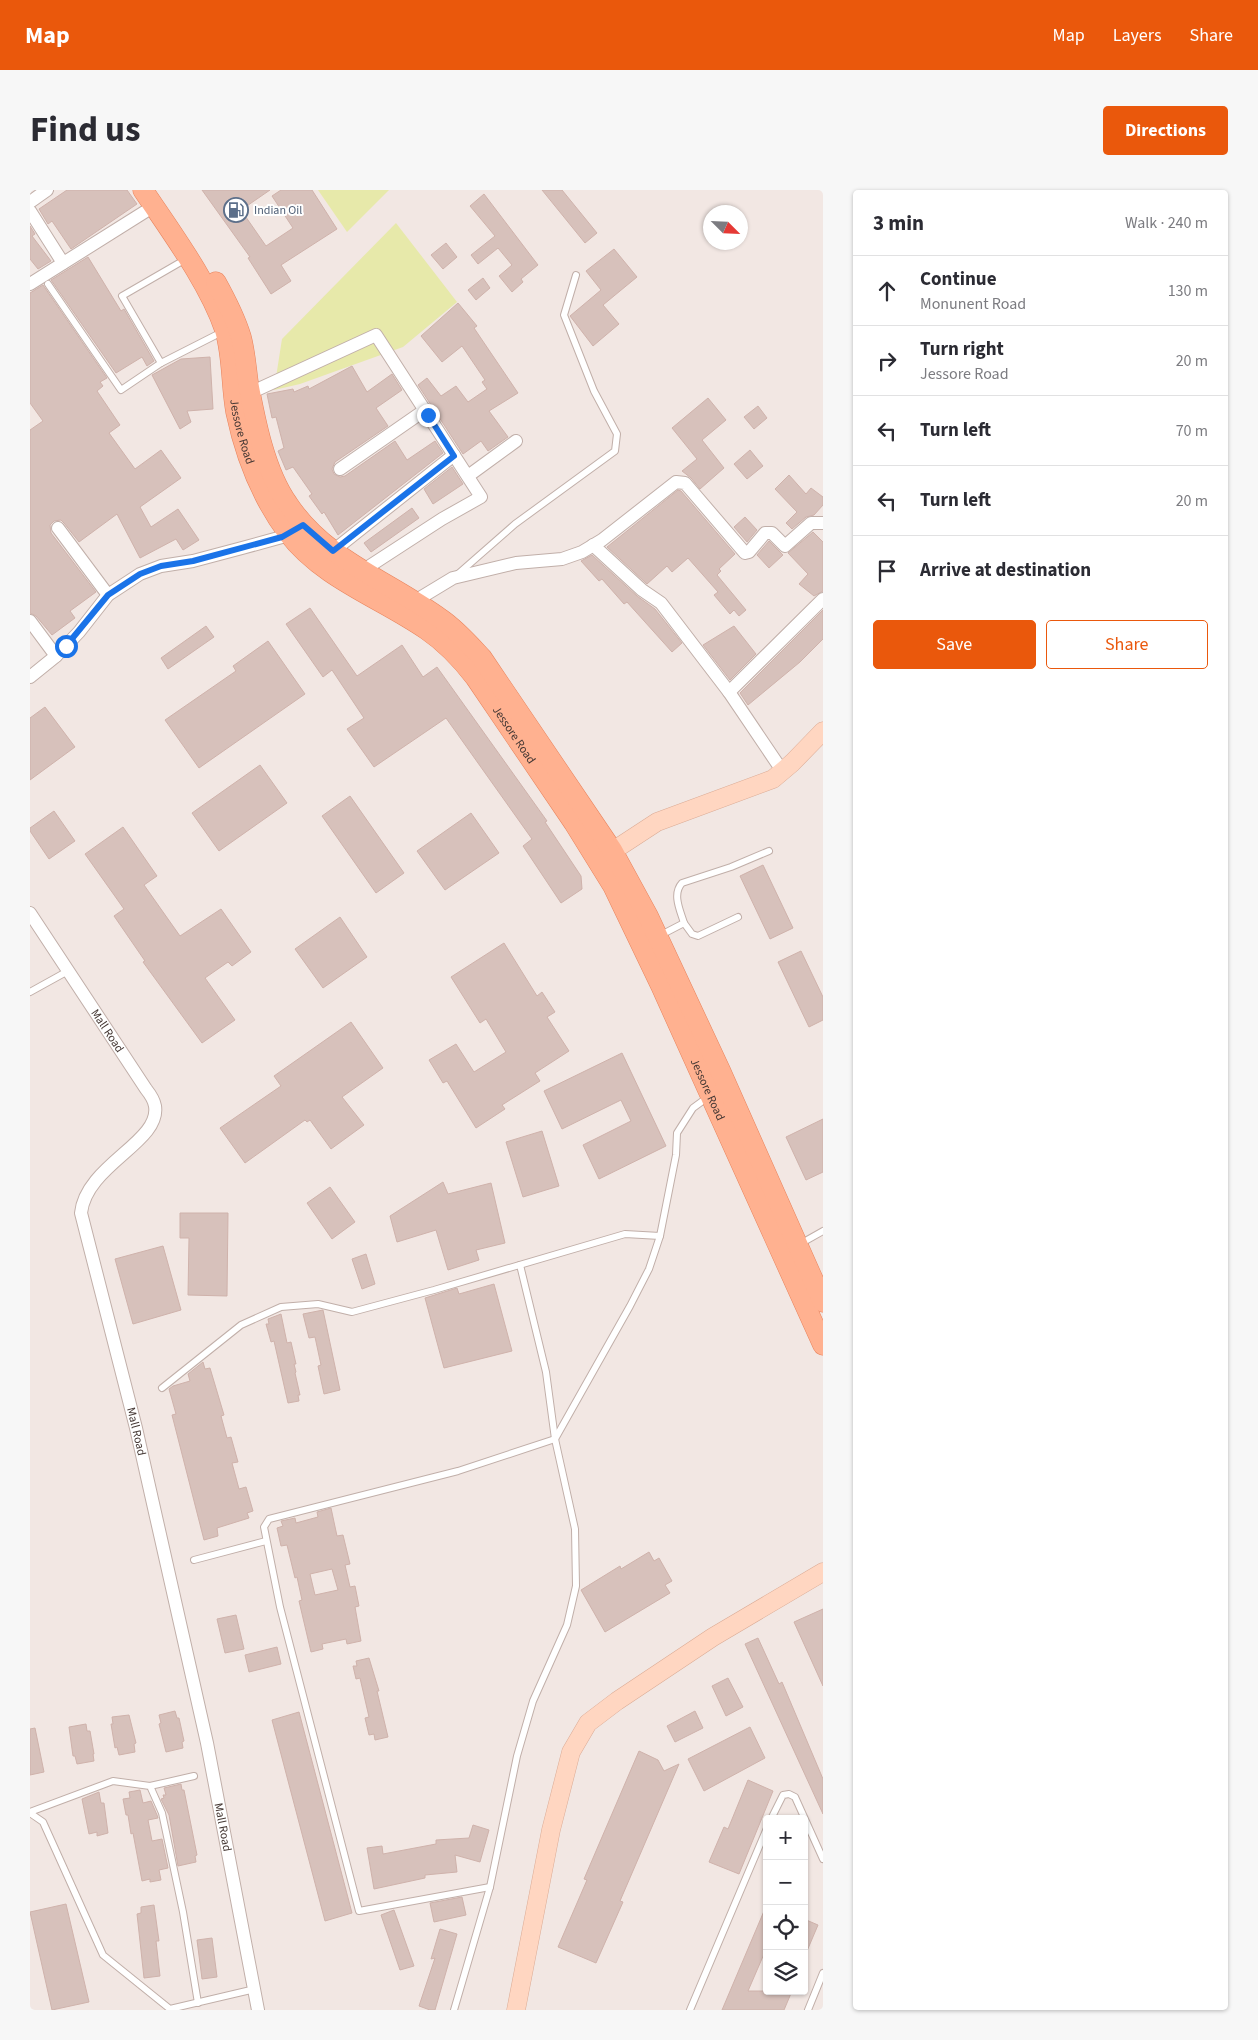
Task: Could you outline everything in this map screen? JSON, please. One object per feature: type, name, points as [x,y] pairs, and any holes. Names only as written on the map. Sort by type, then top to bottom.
[{"type":"main road","name":"Jessore Road","points":[[151,195],[215,307],[225,331],[230,352],[236,412],[253,468],[267,499],[296,530],[415,601],[460,634],[482,658],[658,936],[823,1302]]},
{"type":"main road","name":"Jessore Road","points":[[151,195],[215,280],[230,308],[241,339],[255,421],[274,476],[306,552],[325,568],[426,629],[460,658],[605,855],[635,930],[823,1345]]},
{"type":"street","points":[[30,202],[47,190]]},
{"type":"street","points":[[30,284],[63,263],[151,195]]},
{"type":"street","points":[[30,211],[63,263]]},
{"type":"street","points":[[250,393],[376,335],[468,476],[481,497],[442,519],[362,571]]},
{"type":"street","points":[[340,469],[424,410]]},
{"type":"street","points":[[468,476],[516,441]]},
{"type":"street","points":[[333,551],[454,456]]},
{"type":"street","points":[[415,601],[453,578],[516,563],[562,559],[582,552],[594,545],[676,482],[685,484],[745,553],[749,552],[765,533],[772,533],[782,545],[787,546],[811,523],[823,523]]},
{"type":"street","points":[[58,528],[108,595]]},
{"type":"street","points":[[30,677],[56,656],[79,632],[108,595],[126,582],[151,569],[193,561],[296,530]]},
{"type":"street","points":[[594,545],[642,590],[661,602],[729,692],[783,772]]},
{"type":"street","points":[[729,692],[823,599]]},
{"type":"street","points":[[30,621],[56,656]]},
{"type":"street","points":[[605,855],[657,822],[726,795],[763,784],[783,772],[823,731]]},
{"type":"street","name":"Mall Road","points":[[30,913],[146,1089],[155,1106],[153,1120],[149,1129],[142,1138],[103,1171],[93,1182],[82,1205],[81,1213],[136,1428],[207,1743],[258,2010]]},
{"type":"street","points":[[516,2010],[551,1830],[571,1752],[588,1723],[617,1701],[713,1637],[823,1572]]},
{"type":"lane","points":[[162,362],[122,296],[187,258]]},
{"type":"lane","points":[[453,578],[515,524],[615,451],[617,434],[594,391],[564,315],[576,275]]},
{"type":"lane","points":[[48,284],[121,390],[162,362],[225,331]]},
{"type":"lane","points":[[738,917],[698,936],[692,934],[684,923],[677,896],[678,888],[682,883],[731,867],[769,851]]},
{"type":"lane","points":[[658,936],[684,923]]},
{"type":"lane","points":[[30,992],[68,971]]},
{"type":"lane","points":[[490,1887],[360,1911],[287,1635],[264,1527],[269,1519],[458,1471],[555,1440],[630,1306],[648,1269],[660,1236],[676,1155],[677,1133],[694,1108],[710,1096]]},
{"type":"lane","points":[[798,1246],[823,1231]]},
{"type":"lane","points":[[162,1388],[241,1325],[281,1307],[318,1304],[352,1312],[625,1234],[660,1236]]},
{"type":"lane","points":[[454,2010],[490,1887],[517,1756],[532,1701],[567,1625],[576,1586],[575,1529],[555,1440],[546,1372],[520,1265]]},
{"type":"lane","points":[[194,1560],[266,1541]]},
{"type":"lane","points":[[30,1813],[113,1781],[150,1786],[194,1776]]},
{"type":"lane","points":[[150,1786],[162,1813],[183,1912],[198,2002]]},
{"type":"lane","points":[[773,1815],[782,1795],[789,1794],[795,1797],[803,1815]]},
{"type":"lane","points":[[30,1813],[43,1822],[104,1955],[170,2009],[255,1989]]},
{"type":"lane","points":[[808,1826],[823,1859]]},
{"type":"lane","points":[[690,2010],[763,1837]]},
{"type":"lane","points":[[808,2010],[823,1973]]},
{"type":"green space","points":[[318,190],[389,190],[347,232]]},
{"type":"green space","points":[[396,223],[457,302],[403,347],[300,384],[274,390],[282,339]]},
{"type":"building","points":[[67,190],[127,190],[137,204],[71,249],[52,221],[48,224],[39,209]]},
{"type":"building","points":[[202,190],[270,190],[241,210],[266,246],[293,228],[272,196],[281,190],[312,190],[337,229],[281,265],[291,281],[271,294],[248,258],[250,257]]},
{"type":"building","points":[[542,190],[562,190],[597,233],[585,243]]},
{"type":"building","points":[[484,194],[538,265],[521,279],[523,282],[512,292],[499,276],[512,265],[498,248],[478,264],[471,255],[495,236],[470,206]]},
{"type":"building","points":[[30,226],[35,234],[32,236],[51,261],[38,269],[30,259]]},
{"type":"building","points":[[446,243],[457,257],[443,269],[431,255]]},
{"type":"building","points":[[614,249],[637,277],[603,305],[619,324],[593,346],[570,316],[601,290],[586,271]]},
{"type":"building","points":[[88,257],[121,311],[124,309],[154,361],[147,366],[142,357],[116,373],[51,280]]},
{"type":"building","points":[[483,278],[490,288],[476,300],[468,290]]},
{"type":"building","points":[[43,285],[107,378],[100,382],[103,386],[97,391],[120,425],[109,433],[135,469],[161,450],[181,478],[140,507],[151,527],[178,509],[199,540],[183,550],[176,539],[140,558],[117,514],[79,542],[61,520],[54,521],[50,525],[51,533],[96,592],[70,611],[75,618],[52,635],[36,616],[30,613],[30,430],[43,421],[30,403],[30,293]]},
{"type":"building","points":[[458,303],[477,326],[474,328],[518,393],[489,411],[508,437],[488,451],[481,441],[463,454],[418,385],[427,378],[441,396],[456,386],[468,402],[487,389],[482,382],[485,380],[462,346],[442,362],[421,336]]},
{"type":"building","points":[[210,357],[213,409],[187,411],[191,422],[180,429],[152,375],[181,359]]},
{"type":"building","points":[[352,366],[367,392],[392,374],[402,390],[376,408],[388,426],[335,462],[332,469],[334,474],[340,477],[345,476],[395,441],[407,460],[435,441],[443,453],[338,535],[324,512],[322,514],[309,496],[312,494],[293,467],[286,470],[278,451],[284,448],[276,417],[272,418],[267,394],[293,389],[294,392],[308,386],[309,389]]},
{"type":"building","points":[[708,398],[726,420],[702,440],[724,468],[700,489],[682,471],[697,459],[672,428]]},
{"type":"building","points":[[758,406],[767,418],[754,429],[744,417]]},
{"type":"building","points":[[750,450],[763,466],[747,479],[734,464]]},
{"type":"building","points":[[452,467],[463,484],[433,504],[424,489]]},
{"type":"building","points":[[789,475],[806,494],[811,488],[823,497],[823,505],[814,515],[806,517],[792,529],[786,523],[797,512],[775,489]]},
{"type":"building","points":[[678,490],[681,491],[735,554],[719,569],[721,571],[717,575],[746,610],[739,616],[734,610],[730,614],[714,595],[718,592],[688,558],[672,572],[667,566],[647,584],[607,547]]},
{"type":"building","points":[[412,508],[419,518],[371,552],[364,543]]},
{"type":"building","points":[[745,517],[757,530],[747,542],[734,527]]},
{"type":"building","points":[[813,532],[823,542],[823,591],[814,596],[799,584],[808,574],[788,553]]},
{"type":"building","points":[[769,541],[783,555],[769,568],[757,555]]},
{"type":"building","points":[[592,555],[637,596],[655,609],[682,643],[672,652],[627,602],[624,604],[602,579],[599,581],[581,561]]},
{"type":"building","points":[[310,608],[357,676],[402,645],[423,677],[437,667],[547,821],[545,822],[581,876],[582,889],[561,903],[523,846],[532,839],[446,718],[374,767],[347,729],[364,718],[332,670],[323,677],[286,624]]},
{"type":"building","points":[[823,610],[823,639],[800,662],[748,705],[740,693]]},
{"type":"building","points":[[206,626],[214,637],[168,669],[161,658]]},
{"type":"building","points":[[734,626],[756,654],[730,680],[703,645]]},
{"type":"building","points":[[268,641],[305,694],[199,768],[165,720],[236,671],[233,666]]},
{"type":"building","points":[[45,707],[75,747],[30,780],[30,718]]},
{"type":"building","points":[[260,765],[287,803],[219,851],[192,813]]},
{"type":"building","points":[[350,796],[404,873],[376,893],[322,816]]},
{"type":"building","points":[[54,811],[75,841],[49,859],[30,831],[30,828]]},
{"type":"building","points":[[471,813],[499,853],[445,890],[417,851]]},
{"type":"building","points":[[123,827],[157,876],[144,885],[180,936],[221,909],[251,952],[232,966],[228,962],[205,978],[235,1020],[202,1043],[143,962],[145,961],[114,916],[124,909],[85,854]]},
{"type":"building","points":[[763,865],[793,928],[770,939],[740,876]]},
{"type":"building","points":[[340,917],[367,957],[323,988],[295,949]]},
{"type":"building","points":[[504,943],[537,996],[542,992],[555,1012],[547,1017],[569,1051],[535,1073],[540,1081],[502,1105],[505,1109],[476,1128],[447,1081],[443,1083],[429,1060],[456,1044],[474,1072],[506,1052],[486,1019],[480,1023],[451,977]]},
{"type":"building","points":[[801,951],[823,997],[823,1020],[809,1027],[778,962]]},
{"type":"building","points":[[351,1022],[383,1068],[342,1097],[364,1125],[331,1149],[310,1120],[307,1122],[305,1120],[245,1163],[220,1128],[281,1086],[274,1076]]},
{"type":"building","points":[[622,1053],[666,1146],[599,1179],[583,1145],[631,1121],[621,1100],[562,1129],[544,1091]]},
{"type":"building","points":[[823,1119],[823,1172],[806,1180],[786,1137]]},
{"type":"building","points":[[542,1131],[559,1186],[523,1197],[506,1142]]},
{"type":"building","points":[[443,1182],[448,1194],[491,1183],[505,1243],[476,1250],[479,1260],[448,1270],[436,1230],[397,1242],[390,1216]]},
{"type":"building","points":[[330,1187],[355,1222],[332,1239],[307,1203]]},
{"type":"building","points":[[180,1213],[228,1213],[227,1296],[188,1295],[189,1238],[180,1238]]},
{"type":"building","points":[[163,1246],[181,1310],[133,1324],[115,1259]]},
{"type":"building","points":[[366,1254],[375,1284],[362,1289],[352,1259]]},
{"type":"building","points":[[494,1284],[512,1351],[444,1368],[425,1298],[457,1288],[459,1294]]},
{"type":"building","points":[[323,1310],[340,1390],[324,1394],[318,1366],[321,1365],[315,1337],[309,1338],[303,1314]]},
{"type":"building","points":[[281,1314],[287,1343],[291,1342],[300,1395],[298,1395],[299,1401],[288,1403],[274,1341],[271,1342],[266,1324],[269,1324],[268,1319]]},
{"type":"building","points":[[203,1362],[205,1369],[210,1368],[224,1415],[221,1416],[227,1438],[231,1437],[238,1462],[232,1463],[239,1489],[246,1487],[253,1511],[247,1513],[249,1518],[217,1528],[218,1536],[204,1540],[172,1415],[176,1414],[169,1389],[190,1381],[188,1374]]},
{"type":"building","points":[[331,1508],[337,1536],[343,1535],[350,1564],[345,1565],[350,1587],[355,1586],[359,1606],[355,1607],[361,1641],[347,1644],[346,1639],[322,1644],[323,1649],[311,1652],[299,1601],[302,1600],[297,1577],[295,1578],[287,1545],[281,1546],[277,1528],[283,1526],[281,1521],[295,1518],[296,1523],[318,1517],[317,1512]],"holes":[[[332,1569],[338,1590],[315,1595],[310,1574]]]},
{"type":"building","points":[[649,1552],[654,1561],[659,1558],[672,1581],[665,1585],[670,1593],[605,1632],[581,1590],[620,1566],[621,1569]]},
{"type":"building","points":[[823,1609],[823,1686],[794,1622]]},
{"type":"building","points":[[236,1615],[244,1649],[225,1653],[217,1619]]},
{"type":"building","points":[[758,1638],[779,1684],[782,1682],[823,1779],[823,1814],[745,1644]]},
{"type":"building","points":[[277,1647],[281,1664],[249,1672],[245,1655]]},
{"type":"building","points":[[369,1658],[379,1691],[377,1691],[388,1737],[375,1740],[374,1734],[369,1735],[365,1718],[369,1717],[360,1678],[356,1679],[353,1666],[357,1666],[356,1661]]},
{"type":"building","points":[[728,1678],[743,1707],[726,1716],[712,1686]]},
{"type":"building","points":[[175,1711],[177,1718],[179,1718],[184,1741],[182,1742],[183,1748],[166,1752],[159,1724],[161,1723],[159,1715]]},
{"type":"building","points":[[695,1711],[703,1728],[675,1742],[667,1726]]},
{"type":"building","points":[[299,1712],[352,1913],[325,1921],[272,1720]]},
{"type":"building","points":[[129,1715],[136,1743],[134,1744],[135,1752],[119,1755],[117,1747],[115,1748],[111,1724],[113,1724],[112,1717]]},
{"type":"building","points":[[86,1724],[87,1731],[90,1731],[94,1761],[77,1764],[75,1756],[73,1756],[69,1727]]},
{"type":"building","points":[[750,1727],[765,1758],[704,1791],[688,1759]]},
{"type":"building","points":[[35,1728],[44,1772],[30,1775],[30,1729]]},
{"type":"building","points":[[639,1751],[658,1760],[664,1771],[679,1764],[620,1901],[623,1902],[596,1963],[558,1947],[587,1880],[584,1879]]},
{"type":"building","points":[[748,1780],[773,1791],[739,1874],[709,1862],[724,1827],[728,1829]]},
{"type":"building","points":[[181,1784],[182,1790],[184,1790],[197,1855],[195,1856],[196,1862],[178,1866],[169,1815],[161,1799],[164,1798],[163,1795],[166,1795],[164,1788]]},
{"type":"building","points":[[140,1790],[143,1803],[151,1801],[157,1815],[158,1818],[148,1820],[152,1841],[162,1839],[168,1868],[159,1870],[161,1880],[150,1882],[150,1879],[142,1881],[133,1833],[131,1834],[123,1799],[130,1798],[129,1792]]},
{"type":"building","points":[[99,1792],[101,1803],[104,1803],[108,1833],[97,1836],[97,1832],[89,1834],[82,1799]]},
{"type":"building","points":[[473,1825],[489,1830],[480,1862],[455,1855],[457,1872],[425,1875],[425,1878],[374,1889],[367,1848],[382,1846],[383,1854],[436,1844],[436,1840],[469,1838]]},
{"type":"building","points":[[462,1897],[466,1915],[434,1922],[430,1903]]},
{"type":"building","points":[[66,1904],[89,2002],[52,2010],[30,1912]]},
{"type":"building","points":[[154,1905],[159,1941],[156,1941],[160,1976],[144,1978],[137,1914],[141,1913],[141,1907]]},
{"type":"building","points":[[394,1910],[414,1966],[400,1970],[381,1915]]},
{"type":"building","points":[[763,1913],[763,1956],[748,1991],[763,1991],[763,1995],[790,1995],[784,2010],[722,2010]]},
{"type":"building","points":[[808,1921],[818,1925],[808,1949]]},
{"type":"building","points":[[440,1929],[457,1934],[435,2010],[430,2010],[419,2006],[435,1958],[431,1959]]},
{"type":"building","points":[[212,1938],[217,1977],[202,1979],[197,1940]]},
{"type":"place","name":"Indian Oil","points":[[236,210]]},
{"type":"route","points":[[66,646],[108,595],[126,582],[151,569],[193,561],[282,537],[303,525],[333,551],[454,456],[428,415]]}]
